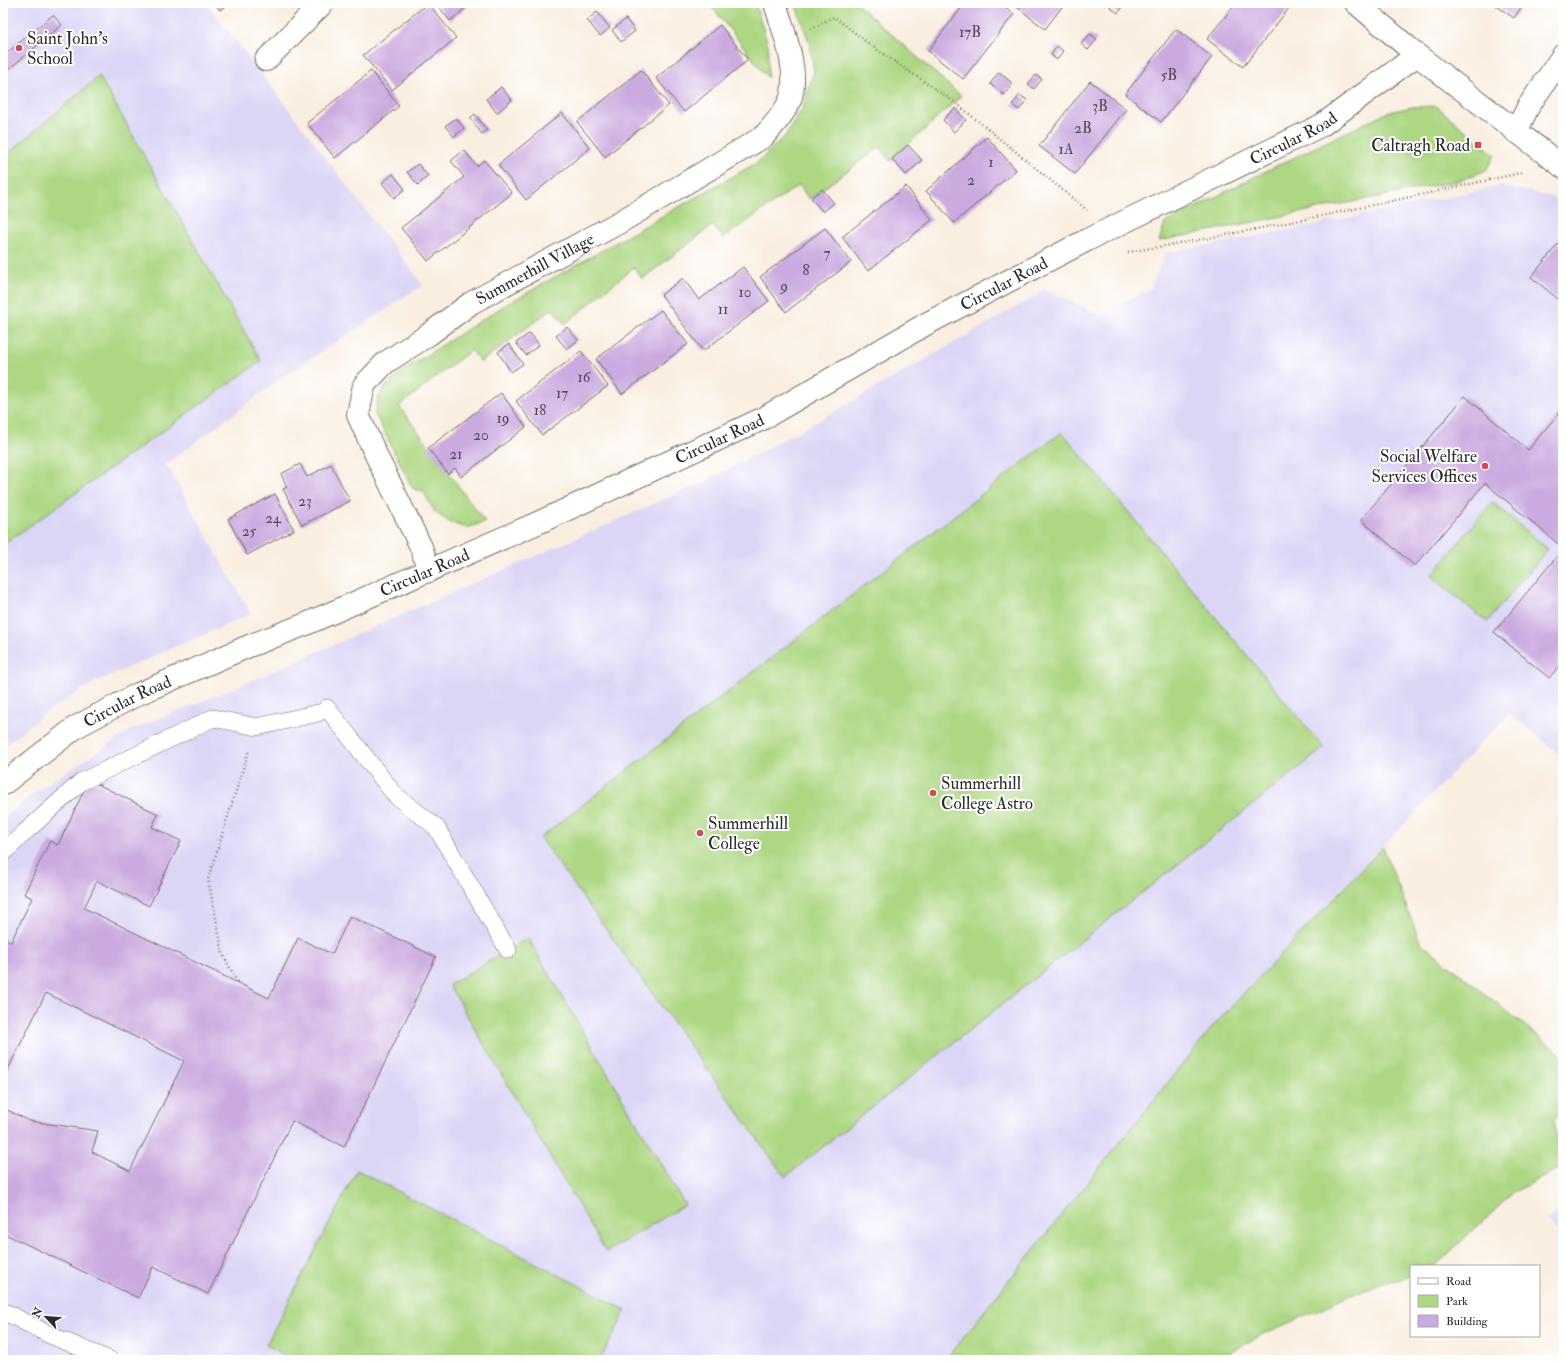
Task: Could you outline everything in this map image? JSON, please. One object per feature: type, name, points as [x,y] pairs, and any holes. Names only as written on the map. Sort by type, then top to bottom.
[{"type":"street","points":[[266,60],[323,3]]},
{"type":"street","name":"Summerhill Village","points":[[429,571],[421,547],[358,415],[364,385],[384,363],[428,335],[471,303],[620,222],[762,138],[778,119],[791,98],[793,78],[787,41],[775,3]]},
{"type":"street","points":[[1356,3],[1417,55],[1558,164]]},
{"type":"street","name":"Circular Road","points":[[3,784],[76,727],[138,694],[429,571],[542,521],[762,419],[926,324],[1087,240],[1322,125],[1417,55]]},
{"type":"street","points":[[1516,132],[1528,107],[1563,55]]},
{"type":"lane","points":[[3,854],[81,782],[213,718],[257,727],[322,710],[394,795],[436,827],[508,950]]},
{"type":"lane","points":[[3,1311],[50,1335],[110,1360]]},
{"type":"path","points":[[787,41],[834,17],[876,49],[956,103],[1110,229]]},
{"type":"path","points":[[1121,253],[1176,244],[1363,207],[1558,164]]},
{"type":"path","points":[[237,982],[223,954],[208,879],[257,727]]},
{"type":"shaded area","points":[[3,3],[206,3],[423,285],[287,374],[166,464],[251,614],[95,682],[45,713],[3,747]]},
{"type":"shaded area","name":"Summerhill College","points":[[1501,186],[1563,199],[1563,757],[1509,713],[1215,1024],[945,1360],[3,1360],[3,819],[37,791],[131,730],[242,685],[706,481],[820,420],[1037,295],[1043,289],[1101,315],[1151,288],[1165,253],[1304,227]]},
{"type":"shaded area","points":[[1563,1207],[1563,1237],[1548,1221]]},
{"type":"green space","points":[[709,3],[755,3],[768,45],[768,78]]},
{"type":"green space","points":[[795,3],[856,3],[961,96],[890,161],[880,147],[809,199],[799,185],[723,238],[713,225],[642,279],[634,267],[565,324],[552,309],[481,362],[471,350],[399,406],[485,522],[466,528],[449,522],[435,512],[423,491],[413,489],[375,414],[377,400],[385,387],[408,367],[502,307],[758,162],[786,135],[802,109],[814,71],[809,42]]},
{"type":"green space","points":[[99,76],[261,361],[3,545],[3,158]]},
{"type":"green space","points":[[1436,106],[1495,155],[1486,170],[1461,180],[1159,241],[1165,223],[1272,168],[1388,112],[1412,107]]},
{"type":"green space","name":"Summerhill College Astro","points":[[1062,432],[1324,748],[785,1177],[540,838]]},
{"type":"green space","points":[[1492,502],[1548,549],[1487,622],[1431,576]]},
{"type":"green space","points":[[1383,847],[1420,942],[1563,1056],[1563,1107],[1554,1119],[1561,1167],[1514,1192],[1436,1265],[1410,1265],[1410,1275],[1365,1289],[1259,1336],[1217,1360],[945,1360],[1215,1024]]},
{"type":"green space","points":[[528,938],[685,1205],[606,1252],[449,985]]},
{"type":"green space","points":[[357,1170],[626,1310],[600,1360],[295,1360],[266,1345]]},
{"type":"building","points":[[214,3],[228,3],[220,10]]},
{"type":"building","points":[[428,3],[456,38],[392,90],[363,55]]},
{"type":"building","points":[[436,3],[472,3],[450,21]]},
{"type":"building","points":[[965,3],[1000,3],[1014,14],[963,79],[928,51]]},
{"type":"building","points":[[1012,3],[1065,3],[1045,29]]},
{"type":"building","points":[[1112,3],[1126,3],[1118,13],[1110,7]]},
{"type":"building","points":[[1236,3],[1293,3],[1243,67],[1207,39]]},
{"type":"building","points":[[1492,3],[1524,3],[1514,18]]},
{"type":"building","points":[[597,12],[610,28],[600,36],[587,20]]},
{"type":"building","points":[[53,15],[62,25],[3,74],[3,56]]},
{"type":"building","points":[[626,19],[635,31],[621,42],[612,30]]},
{"type":"building","points":[[720,25],[748,60],[684,112],[656,78]]},
{"type":"building","points":[[1176,29],[1212,57],[1161,122],[1125,94]]},
{"type":"building","points":[[1090,34],[1097,39],[1088,50],[1081,44]]},
{"type":"building","points":[[1057,46],[1063,51],[1057,60],[1051,55]]},
{"type":"building","points":[[641,70],[669,105],[605,157],[577,122]]},
{"type":"building","points":[[371,71],[399,106],[335,158],[307,123]]},
{"type":"building","points":[[999,72],[1013,84],[1004,95],[990,84]]},
{"type":"building","points":[[1036,75],[1042,79],[1034,89],[1028,84]]},
{"type":"building","points":[[1090,81],[1126,109],[1075,174],[1039,146]]},
{"type":"building","points":[[501,87],[512,100],[497,113],[486,99]]},
{"type":"building","points":[[1020,95],[1027,100],[1019,110],[1012,105]]},
{"type":"building","points":[[955,108],[966,120],[954,132],[943,120]]},
{"type":"building","points":[[562,113],[590,148],[526,200],[498,165]]},
{"type":"building","points":[[475,114],[487,130],[482,134],[470,118]]},
{"type":"building","points":[[456,118],[464,128],[454,137],[445,126]]},
{"type":"building","points":[[987,137],[1016,170],[954,223],[926,191]]},
{"type":"building","points":[[908,145],[922,160],[906,175],[892,159]]},
{"type":"building","points":[[464,150],[477,166],[484,160],[512,193],[428,261],[401,228],[464,177],[451,161]]},
{"type":"building","points":[[418,164],[428,176],[418,185],[407,172]]},
{"type":"building","points":[[393,174],[405,189],[394,198],[382,183]]},
{"type":"building","points":[[906,186],[932,220],[868,271],[842,237]]},
{"type":"building","points":[[822,189],[834,203],[823,212],[811,198]]},
{"type":"building","points":[[825,228],[851,262],[786,312],[760,277]]},
{"type":"building","points":[[1563,238],[1563,303],[1531,277]]},
{"type":"building","points":[[743,267],[769,301],[703,351],[661,295],[683,278],[699,300]]},
{"type":"building","points":[[661,310],[688,344],[622,394],[596,359]]},
{"type":"building","points":[[567,327],[578,340],[567,349],[556,336]]},
{"type":"building","points":[[530,333],[539,345],[526,355],[516,343]]},
{"type":"building","points":[[509,344],[523,364],[511,372],[498,352]]},
{"type":"building","points":[[581,351],[608,386],[542,435],[516,401]]},
{"type":"building","points":[[501,393],[526,427],[461,477],[455,468],[448,474],[428,448]]},
{"type":"building","name":"Social Welfare Services Offices","points":[[1465,396],[1528,450],[1563,408],[1563,548],[1485,483],[1415,566],[1361,520]]},
{"type":"building","points":[[300,464],[307,477],[331,464],[350,501],[302,525],[283,489],[287,487],[281,474]]},
{"type":"building","points":[[275,494],[294,530],[247,555],[228,519]]},
{"type":"building","points":[[1563,549],[1563,662],[1549,678],[1494,632]]},
{"type":"building","points":[[89,780],[158,814],[152,827],[181,841],[149,906],[97,881],[84,908],[269,998],[298,938],[332,954],[350,916],[436,957],[344,1147],[292,1121],[208,1294],[153,1267],[138,1298],[3,1233],[3,1108],[30,1121],[98,1131],[92,1152],[130,1171],[184,1061],[46,993],[3,1079],[3,938],[11,942],[32,898],[24,894],[50,841],[58,845]]},
{"type":"place","name":"Saint John's School","points":[[19,48]]},
{"type":"place","name":"Caltragh Road","points":[[1478,145]]},
{"type":"place","name":"Social Welfare Services Offices","points":[[1485,466]]},
{"type":"place","name":"Summerhill College Astro","points":[[933,793]]},
{"type":"place","name":"Summerhill College","points":[[700,833]]}]
